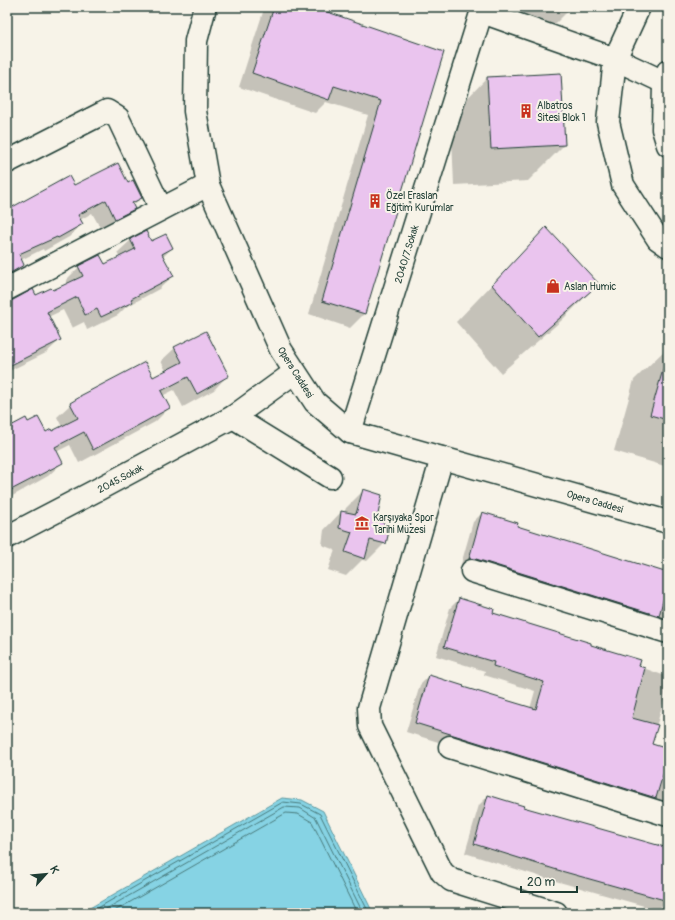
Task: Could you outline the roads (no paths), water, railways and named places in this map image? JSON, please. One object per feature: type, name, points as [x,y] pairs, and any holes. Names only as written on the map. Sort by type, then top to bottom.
[{"type":"street","name":"Opera Caddesi","points":[[204,7],[196,41],[195,110],[208,185],[281,350],[314,402],[350,432],[668,522]]},
{"type":"street","points":[[639,7],[615,59],[608,122],[623,185],[658,239],[668,246]]},
{"type":"street","points":[[482,9],[667,79],[663,128],[668,145]]},
{"type":"street","name":"2040/7.Sokak","points":[[350,432],[482,9]]},
{"type":"street","points":[[7,162],[107,111],[118,118],[161,209]]},
{"type":"street","points":[[7,289],[208,185]]},
{"type":"street","name":"2045.Sokak","points":[[7,537],[233,417],[295,372]]},
{"type":"street","points":[[233,417],[330,477]]},
{"type":"street","points":[[442,458],[369,708],[370,726],[442,872],[451,880],[556,913]]},
{"type":"street","points":[[472,571],[668,632]]},
{"type":"street","points":[[450,747],[668,814]]},
{"type":"water","points":[[282,798],[302,800],[323,811],[373,913],[81,913]]},
{"type":"place","name":"Albatros Sitesi Blok 1","points":[[526,111]]},
{"type":"place","name":"Özel Eraslan Eğitim Kurumlar","points":[[375,201]]},
{"type":"place","name":"Aslan Humic","points":[[553,286]]},
{"type":"place","name":"Karşıyaka Spor Tarihi Müzesi","points":[[362,523]]}]
